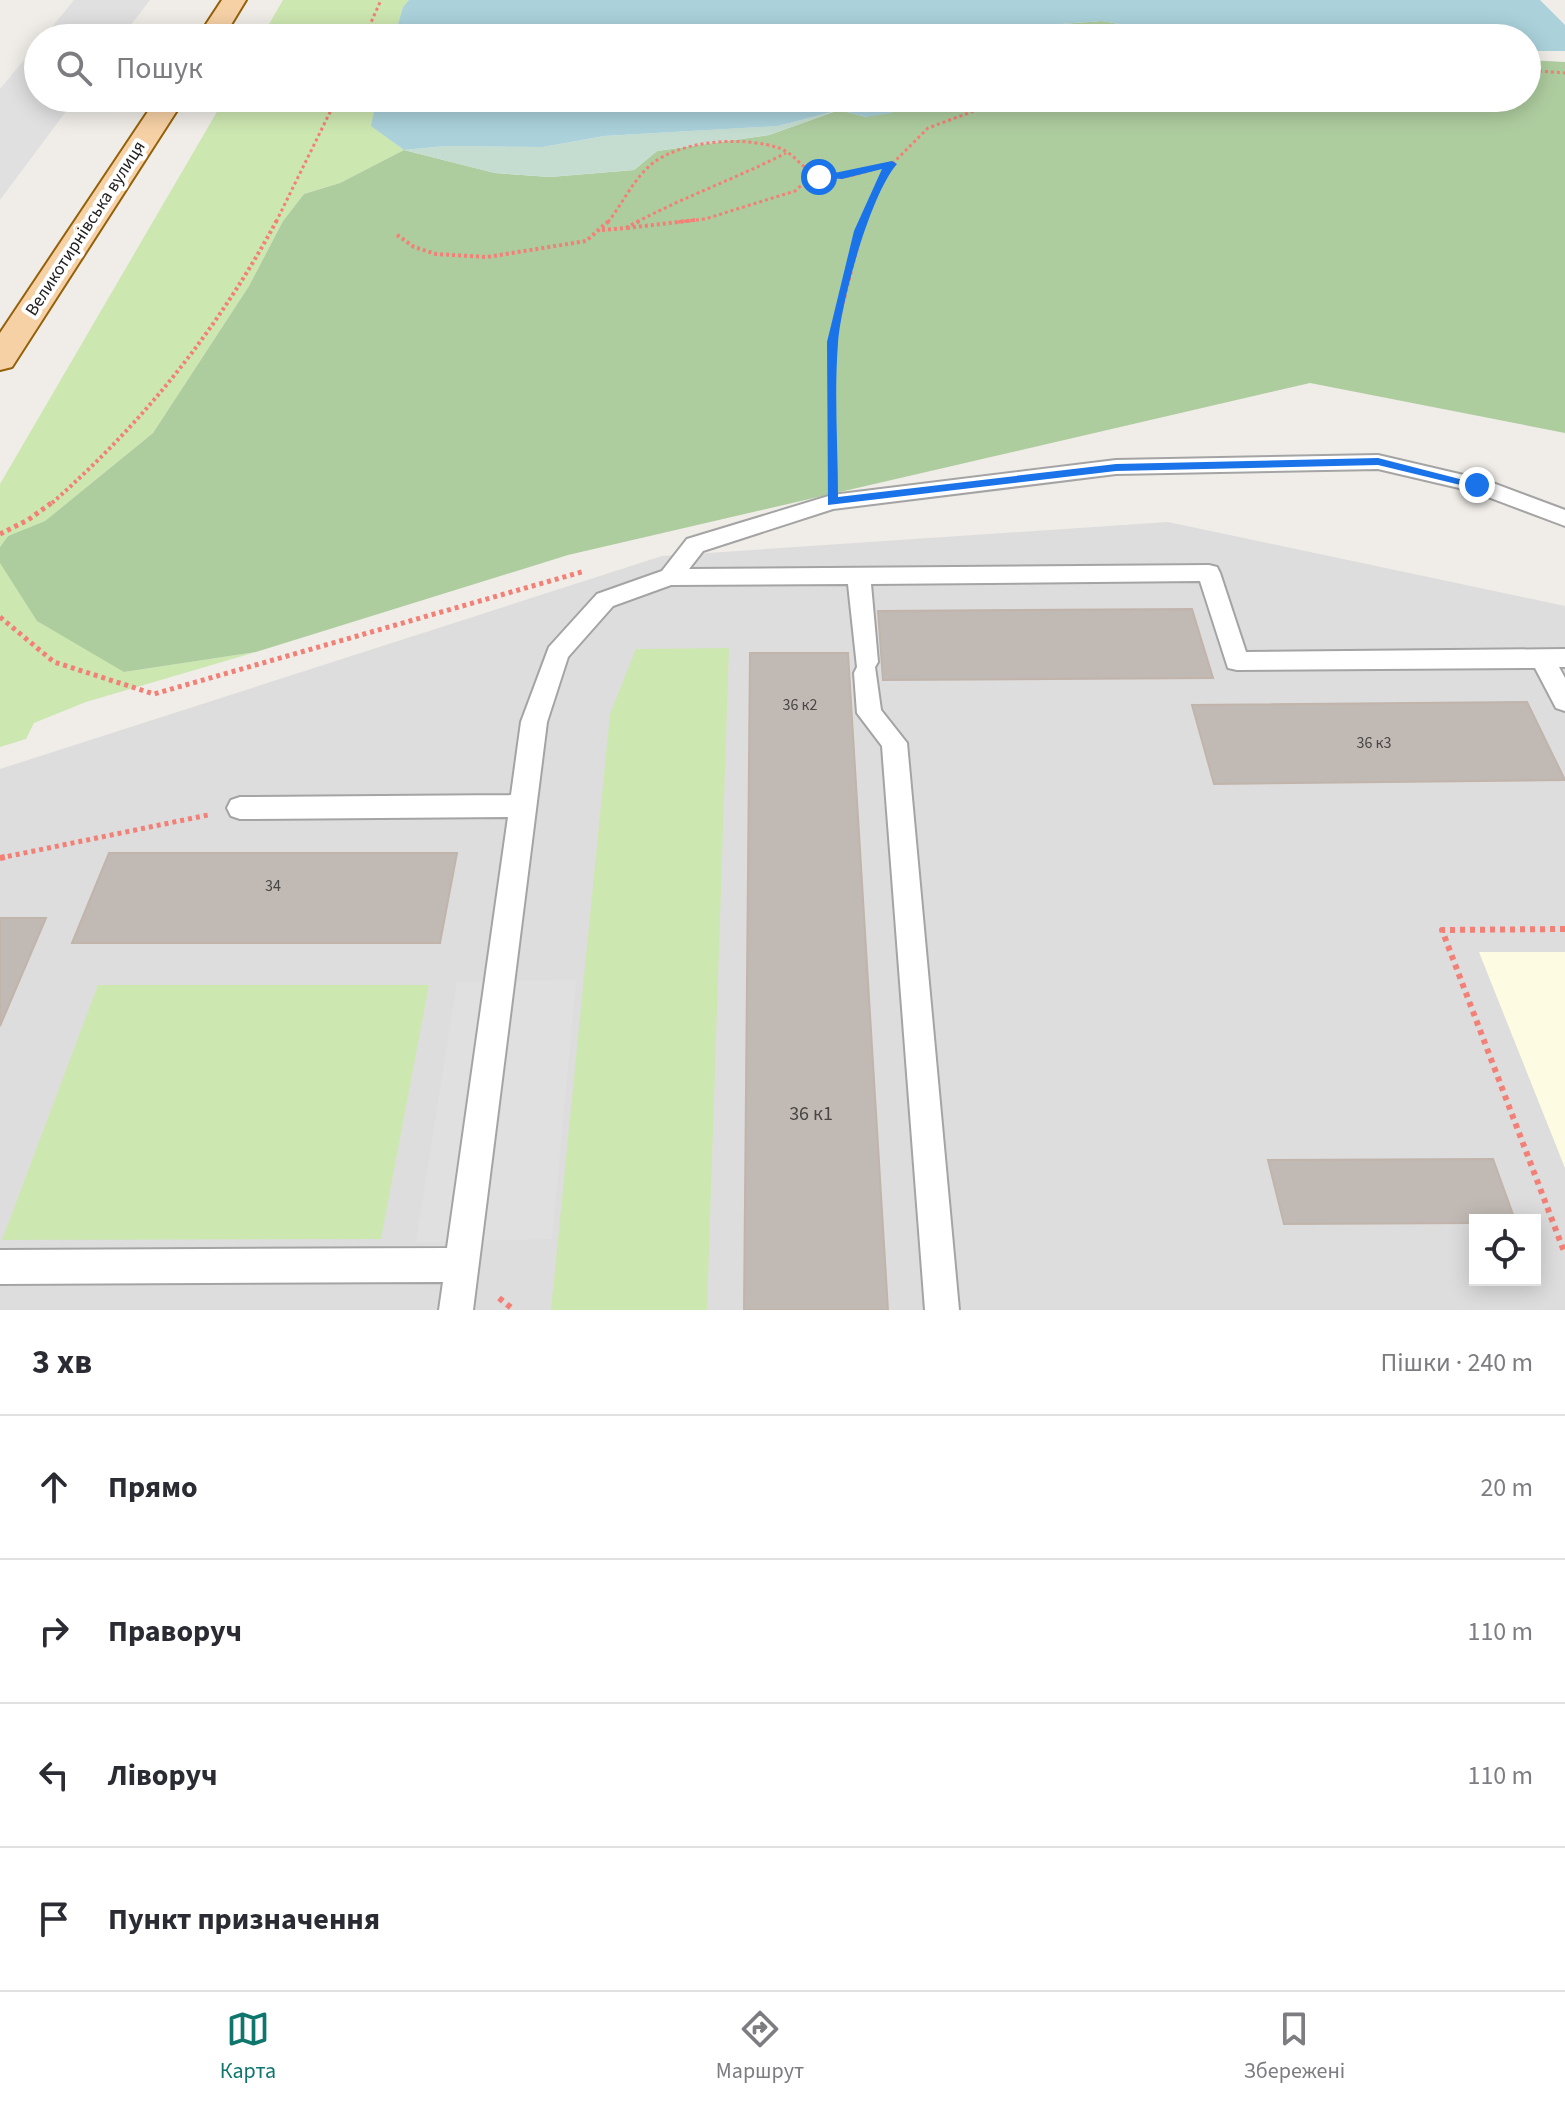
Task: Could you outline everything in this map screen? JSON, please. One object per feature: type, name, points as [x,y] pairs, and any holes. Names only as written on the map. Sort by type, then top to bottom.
[{"type":"main road","points":[[219,24],[234,0]]},
{"type":"main road","name":"Великотирнівська вулиця","points":[[0,359],[162,112]]},
{"type":"lane","points":[[670,577],[695,545],[832,502],[1116,467],[1378,462],[1477,485],[1565,518]]},
{"type":"lane","points":[[456,1310],[534,722],[557,653],[605,600],[670,577],[1209,573],[1237,661],[1554,658],[1565,701]]},
{"type":"lane","points":[[859,576],[869,713],[894,743],[942,1310]]},
{"type":"lane","points":[[240,808],[523,806]]},
{"type":"lane","points":[[0,1267],[462,1265]]},
{"type":"path","points":[[370,24],[381,0]]},
{"type":"path","points":[[1541,71],[1565,73]]},
{"type":"path","points":[[0,534],[39,513],[131,429],[187,365],[251,269],[296,188],[331,112]]},
{"type":"path","points":[[832,502],[833,342],[859,231],[884,172],[928,128],[971,112]]},
{"type":"path","points":[[397,235],[408,247],[466,258],[586,241],[601,230],[638,175],[665,155],[698,147],[754,144],[781,148],[819,177],[842,176],[892,164]]},
{"type":"path","points":[[626,228],[686,196],[740,176],[787,153]]},
{"type":"path","points":[[601,230],[705,219],[795,191],[815,173]]},
{"type":"path","points":[[0,617],[54,662],[154,694],[590,570]]},
{"type":"path","points":[[0,858],[240,808]]},
{"type":"path","points":[[1565,929],[1442,930],[1565,1254]]},
{"type":"shaded area","points":[[74,0],[150,0],[132,24],[54,24]]},
{"type":"shaded area","points":[[24,60],[24,112],[66,112],[0,200],[0,89]]},
{"type":"shaded area","points":[[833,112],[769,135],[657,151],[634,170],[550,177],[495,173],[404,150],[445,146],[543,147],[604,136],[778,126]]},
{"type":"shaded area","points":[[1168,522],[1565,606],[1565,1310],[0,1310],[0,769],[662,556]]},
{"type":"shaded area","points":[[1479,952],[1565,952],[1565,1168]]},
{"type":"shaded area","points":[[576,980],[552,1239],[416,1242],[457,982]]},
{"type":"green space","points":[[283,0],[409,0],[403,7],[398,24],[269,24]]},
{"type":"green space","points":[[1102,21],[1119,24],[1061,24]]},
{"type":"green space","points":[[1541,61],[1565,62],[1565,433],[1310,383],[568,555],[256,652],[124,672],[37,621],[0,563],[0,547],[8,536],[45,521],[153,433],[249,286],[283,221],[304,194],[340,183],[404,150],[495,173],[550,177],[634,170],[657,151],[769,135],[833,112],[866,117],[878,112],[1541,112]]},
{"type":"green space","points":[[217,112],[374,112],[372,126],[404,150],[340,183],[304,194],[283,221],[249,286],[153,433],[45,521],[8,536],[0,547],[0,484]]},
{"type":"green space","points":[[0,563],[124,672],[256,652],[86,702],[34,723],[26,739],[0,747]]},
{"type":"green space","points":[[729,648],[707,1310],[551,1310],[610,714],[636,649]]},
{"type":"green space","points":[[98,985],[429,985],[381,1239],[2,1240]]},
{"type":"water","points":[[409,0],[1540,0],[1565,25],[1565,51],[1541,51],[1541,24],[1119,24],[1102,21],[1061,24],[398,24],[403,7]]},
{"type":"water","points":[[374,112],[831,112],[778,126],[604,136],[543,147],[445,146],[404,150],[371,126]]},
{"type":"water","points":[[847,112],[892,112],[892,113],[866,117]]},
{"type":"building","points":[[1192,609],[1213,678],[883,680],[878,611]]},
{"type":"building","points":[[750,653],[848,653],[888,1310],[744,1310]]},
{"type":"building","points":[[1527,702],[1565,780],[1214,784],[1192,705]]},
{"type":"building","points":[[109,853],[457,853],[440,943],[72,943]]},
{"type":"building","points":[[0,918],[46,918],[0,1026]]},
{"type":"building","points":[[1493,1159],[1513,1214],[1469,1214],[1469,1223],[1284,1224],[1268,1160]]},
{"type":"route","points":[[819,177],[842,176],[892,164],[884,172],[859,231],[833,342],[832,502],[1116,467],[1378,462],[1477,485]]}]
